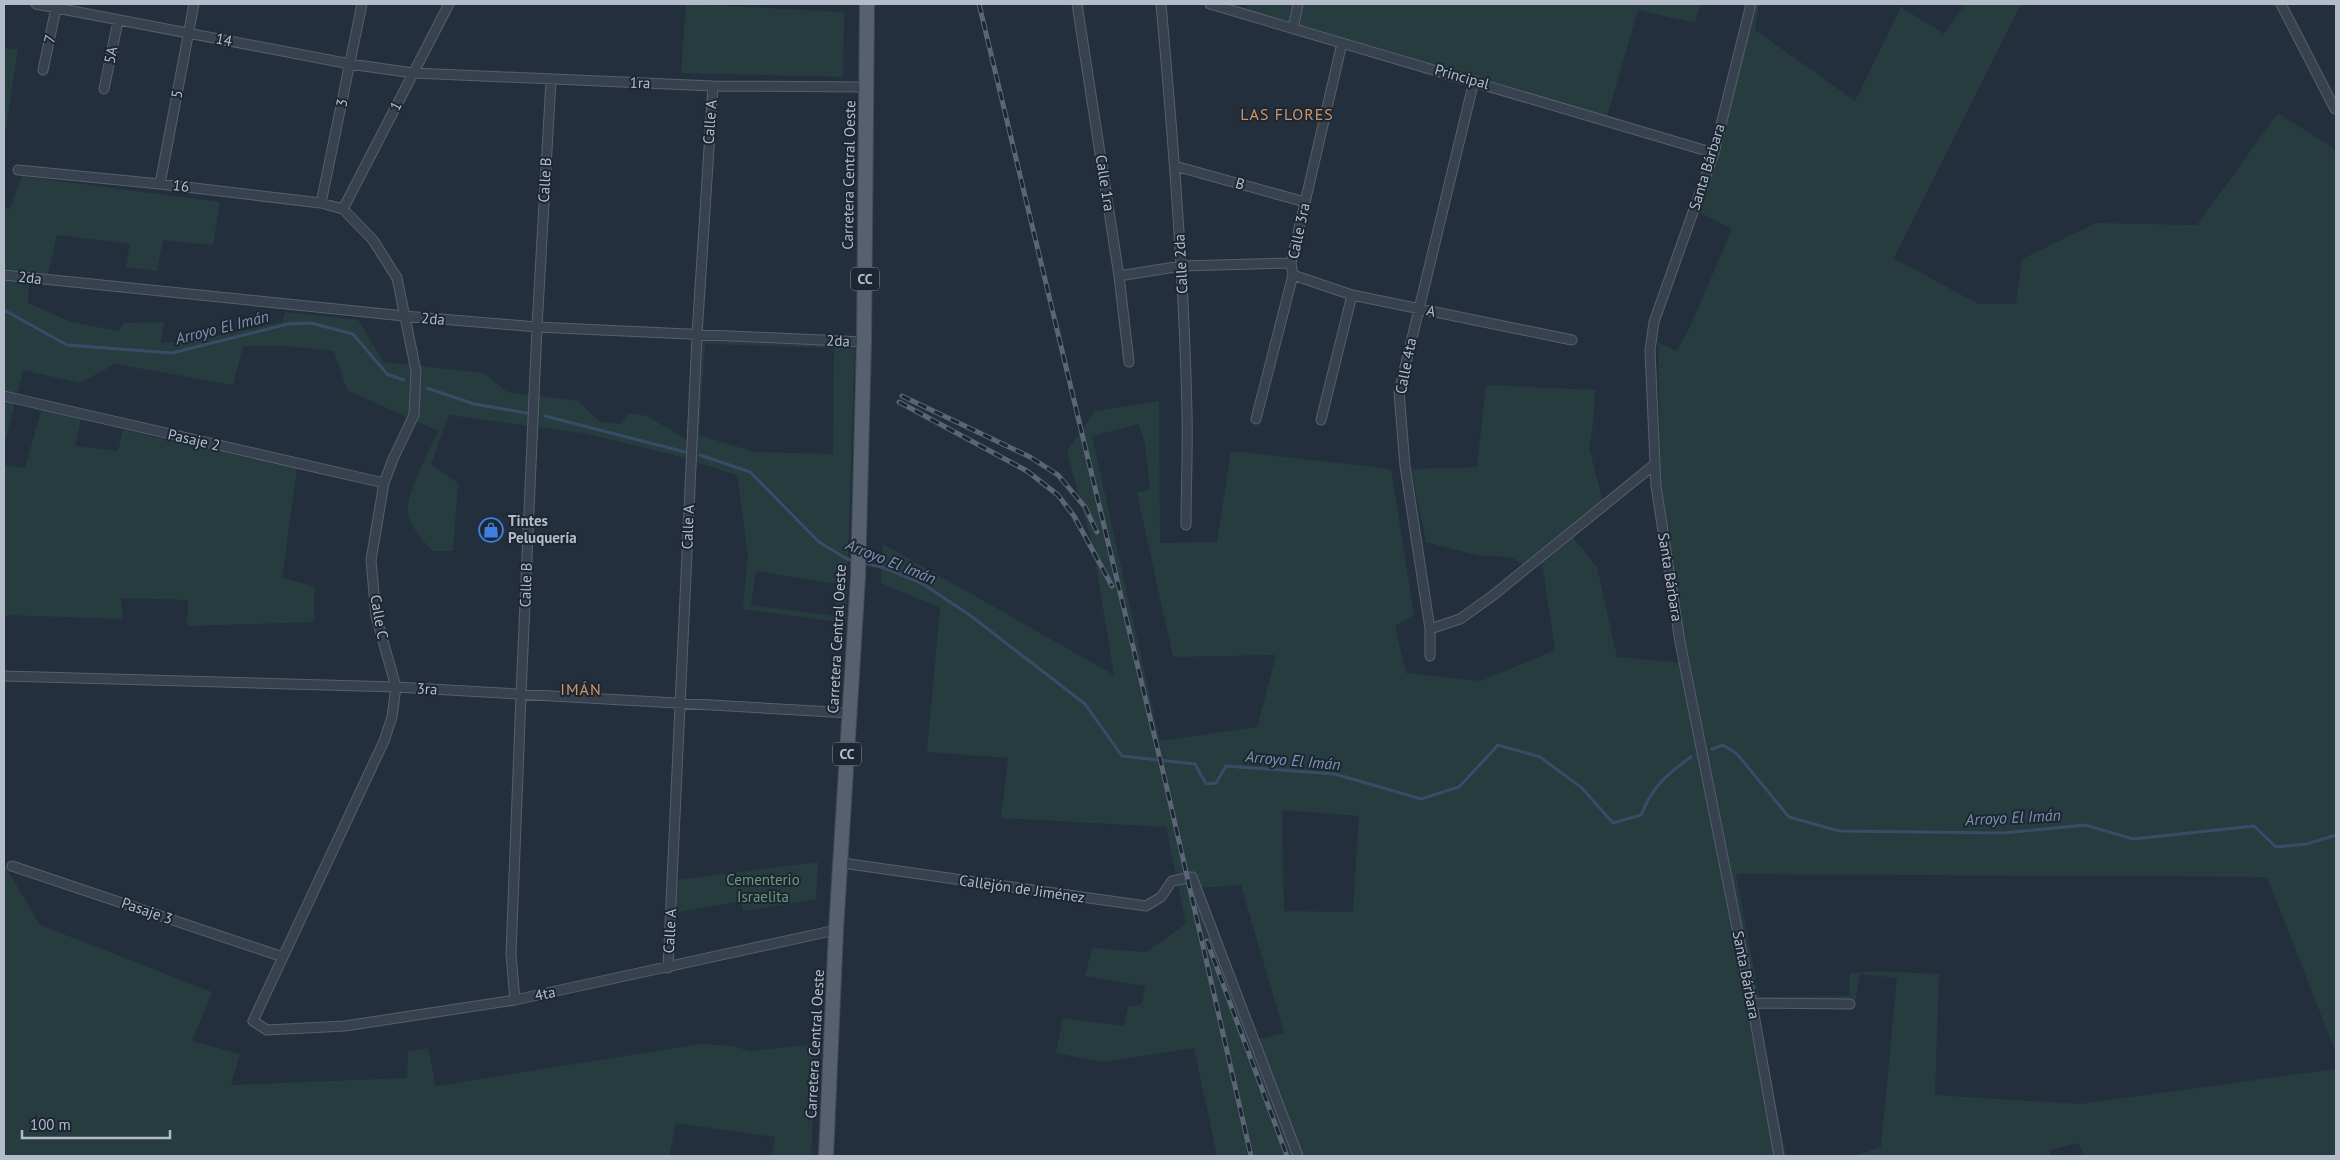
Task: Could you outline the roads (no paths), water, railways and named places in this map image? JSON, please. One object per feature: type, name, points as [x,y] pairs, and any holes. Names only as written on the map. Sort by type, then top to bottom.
[{"type":"main road","name":"Carretera Central Oeste","points":[[826,1156],[836,930],[842,863],[858,577],[864,342],[867,4]]},
{"type":"street","name":"14","points":[[36,4],[350,64],[413,72]]},
{"type":"street","name":"5","points":[[160,184],[194,4]]},
{"type":"street","name":"3","points":[[322,203],[362,4]]},
{"type":"street","name":"1","points":[[343,209],[449,4]]},
{"type":"street","name":"Calle 1ra","points":[[1077,4],[1119,276],[1129,362]]},
{"type":"street","name":"Calle 2da","points":[[1161,4],[1176,166],[1181,266],[1187,414],[1186,525]]},
{"type":"street","name":"Principal","points":[[1210,4],[1714,153]]},
{"type":"street","points":[[1293,29],[1298,4]]},
{"type":"street","name":"Santa Bárbara","points":[[1751,4],[1714,153],[1654,322],[1650,350],[1656,486],[1680,642],[1752,1003],[1778,1156]]},
{"type":"street","points":[[2281,4],[2335,109]]},
{"type":"street","name":"7","points":[[43,70],[56,8]]},
{"type":"street","name":"5A","points":[[104,89],[118,21]]},
{"type":"street","name":"Calle 3ra","points":[[1256,419],[1293,275],[1291,263],[1342,43]]},
{"type":"street","name":"1ra","points":[[413,72],[551,80],[713,86],[867,87]]},
{"type":"street","name":"Calle B","points":[[515,1000],[511,954],[521,695],[537,327],[551,80]]},
{"type":"street","name":"Calle 4ta","points":[[1430,656],[1430,629],[1405,466],[1399,392],[1474,81]]},
{"type":"street","name":"Calle A","points":[[668,968],[697,335],[713,86]]},
{"type":"street","name":"B","points":[[1176,166],[1306,202]]},
{"type":"street","name":"16","points":[[18,170],[322,203],[343,209]]},
{"type":"street","name":"Calle C","points":[[254,1021],[384,741],[392,717],[396,687],[376,616],[371,560],[384,483],[414,415],[416,371],[397,278],[373,240],[343,209]]},
{"type":"street","points":[[1119,276],[1181,266],[1291,263]]},
{"type":"street","name":"2da","points":[[4,275],[404,316],[537,327],[864,342]]},
{"type":"street","name":"A","points":[[1293,275],[1352,295],[1572,340]]},
{"type":"street","points":[[1321,420],[1352,295]]},
{"type":"street","name":"Pasaje 2","points":[[4,396],[384,483]]},
{"type":"street","points":[[1430,629],[1460,619],[1492,597],[1655,464]]},
{"type":"street","name":"3ra","points":[[4,676],[396,687],[850,713]]},
{"type":"street","name":"Callejón de Jiménez","points":[[842,863],[1146,906],[1161,897],[1172,881],[1192,877],[1298,1156]]},
{"type":"street","name":"Pasaje 3","points":[[12,866],[283,957]]},
{"type":"street","name":"4ta","points":[[254,1021],[267,1030],[345,1026],[515,1000],[836,930]]},
{"type":"street","points":[[1752,1003],[1850,1004]]},
{"type":"waterway","name":"Arroyo El Imán","points":[[4,310],[67,345],[172,353],[288,324],[311,323],[353,334],[387,374],[404,380]]},
{"type":"waterway","name":"Arroyo El Imán","points":[[427,388],[474,404],[527,413]]},
{"type":"waterway","name":"Arroyo El Imán","points":[[545,416],[685,452]]},
{"type":"waterway","name":"Arroyo El Imán","points":[[700,455],[750,472],[819,542],[847,559],[854,561]]},
{"type":"waterway","name":"Arroyo El Imán","points":[[863,563],[885,568],[923,584],[971,616],[1085,704],[1122,756],[1195,764],[1206,784],[1216,783],[1226,766],[1335,774],[1421,799],[1459,787],[1498,745],[1540,757],[1582,788],[1613,823],[1641,815],[1650,796],[1661,782],[1691,757]]},
{"type":"waterway","name":"Arroyo El Imán","points":[[1712,749],[1723,745],[1737,754],[1789,817],[1839,831],[2003,833],[2085,825],[2133,839],[2254,826],[2276,847],[2307,844],[2336,835]]},
{"type":"railway","points":[[979,4],[1165,780],[1251,1156]]},
{"type":"railway","points":[[902,396],[1030,457],[1058,475],[1085,507],[1097,532]]},
{"type":"railway","points":[[899,402],[1027,471],[1058,495],[1074,516],[1112,586]]},
{"type":"railway","points":[[1207,941],[1287,1156]]},
{"type":"place","name":"Tintes Peluquería","points":[[491,530]]},
{"type":"district","name":"LAS FLORES","points":[[1287,114]]},
{"type":"district","name":"IMÁN","points":[[581,689]]},
{"type":"park label","name":"Cementerio Israelita","points":[[763,888]]}]
